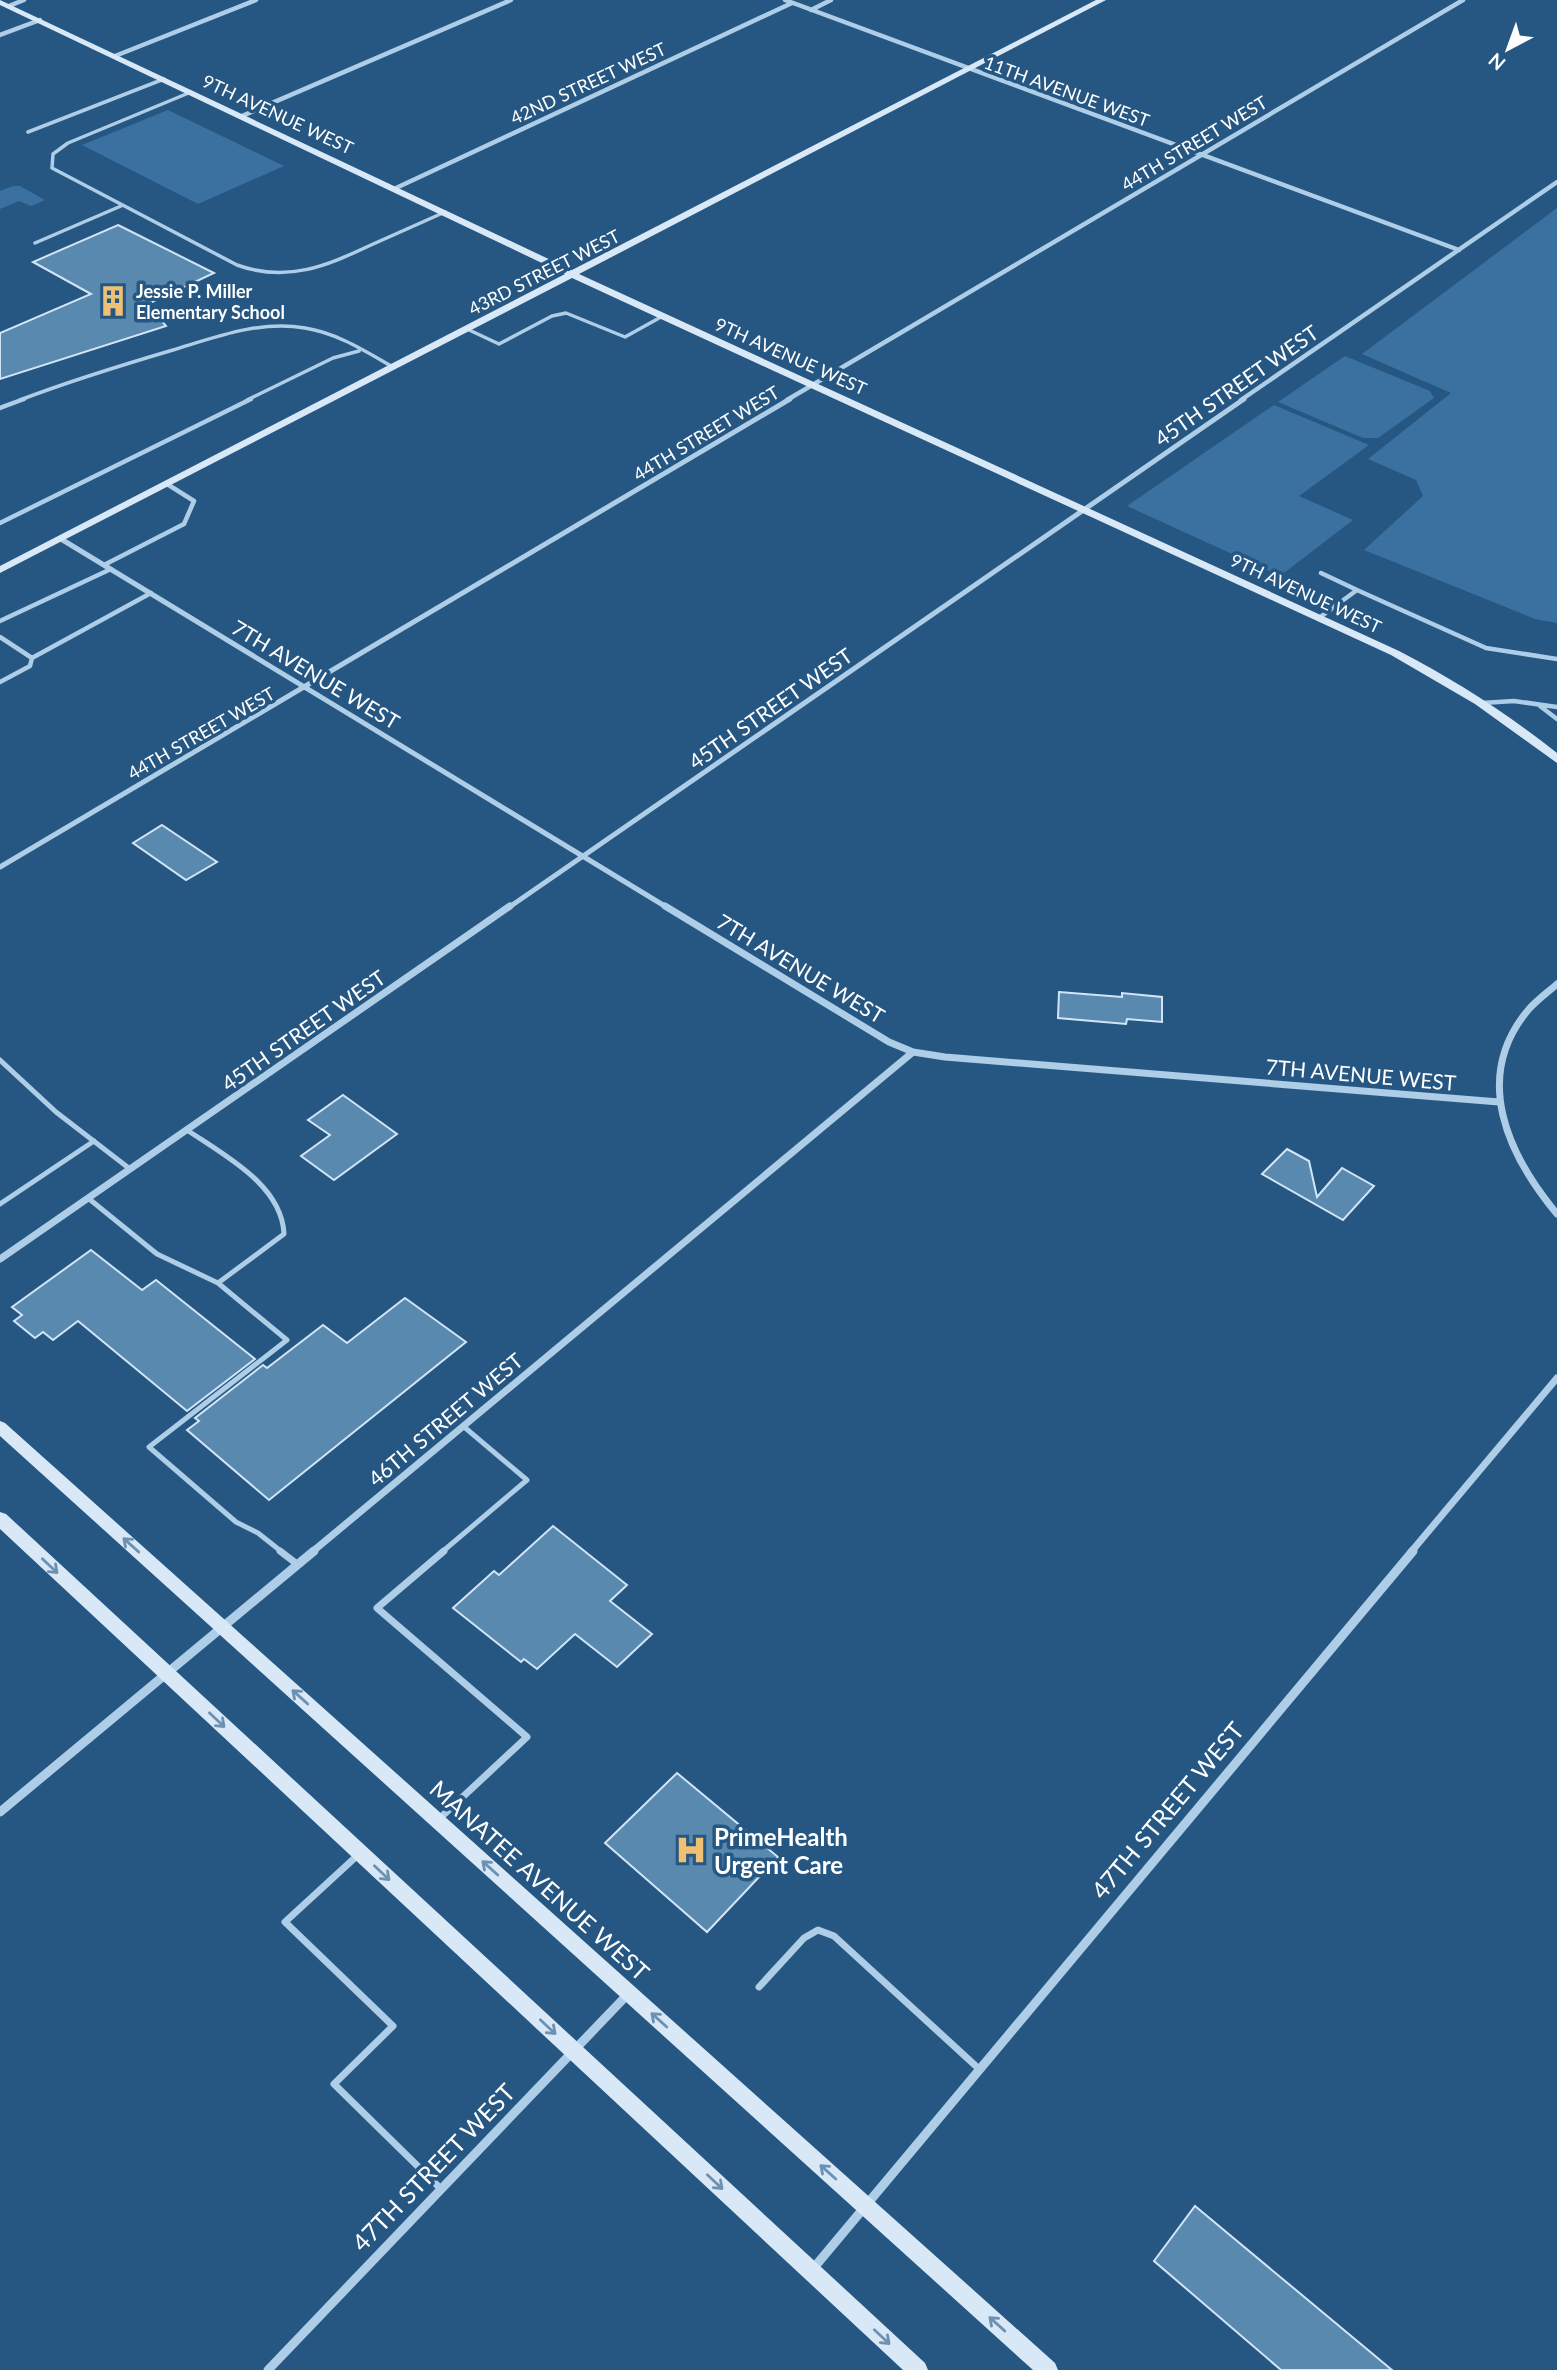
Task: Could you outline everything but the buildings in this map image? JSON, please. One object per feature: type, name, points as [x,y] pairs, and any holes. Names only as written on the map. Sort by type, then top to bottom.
[{"type":"street","points":[[4,4],[24,0]]},
{"type":"street","points":[[116,56],[256,0]]},
{"type":"street","points":[[242,116],[511,0]]},
{"type":"street","name":"11TH AVENUE WEST","points":[[785,0],[1459,250]]},
{"type":"street","points":[[811,10],[831,0]]},
{"type":"street","name":"44TH STREET WEST","points":[[0,867],[1463,0]]},
{"type":"street","name":"43RD STREET WEST","points":[[0,570],[1098,1]]},
{"type":"street","name":"42ND STREET WEST","points":[[396,188],[792,3]]},
{"type":"street","name":"9TH AVENUE WEST","points":[[4,4],[396,188],[661,317],[1085,509],[1404,658],[1510,720],[1557,759]]},
{"type":"street","points":[[0,35],[40,20]]},
{"type":"street","name":"45TH STREET WEST","points":[[0,1259],[1557,182]]},
{"type":"street","name":"7TH AVENUE WEST","points":[[61,539],[889,1042],[912,1052],[945,1057],[1499,1102]]},
{"type":"street","points":[[1557,984],[1521,1017],[1507,1042],[1499,1069],[1499,1102],[1507,1137],[1522,1169],[1557,1214]]},
{"type":"street","name":"46TH STREET WEST","points":[[0,1812],[912,1052]]},
{"type":"street","name":"47TH STREET WEST","points":[[811,2271],[1557,1378]]},
{"type":"street","name":"MANATEE AVENUE WEST","points":[[0,1427],[1048,2370]]},
{"type":"street","points":[[0,1519],[918,2370]]},
{"type":"street","name":"47TH STREET WEST","points":[[268,2370],[629,1993]]},
{"type":"lane","points":[[28,132],[164,79]]},
{"type":"lane","points":[[191,92],[68,143],[53,153],[51,163],[55,171],[237,265],[257,272],[303,273],[323,267],[444,212]]},
{"type":"lane","points":[[35,243],[121,206]]},
{"type":"lane","points":[[467,329],[499,344],[552,316],[566,313],[625,337],[661,317]]},
{"type":"lane","points":[[0,408],[117,366],[259,328],[305,327],[329,334],[393,367]]},
{"type":"lane","points":[[0,523],[333,358],[363,351]]},
{"type":"lane","points":[[104,565],[184,524],[194,501],[167,484]]},
{"type":"lane","points":[[0,621],[111,569]]},
{"type":"lane","points":[[1321,573],[1486,648],[1557,659]]},
{"type":"lane","points":[[1319,618],[1357,590]]},
{"type":"lane","points":[[0,682],[30,666],[32,658],[150,593]]},
{"type":"lane","points":[[0,637],[32,658]]},
{"type":"lane","points":[[1482,703],[1514,701],[1557,707]]},
{"type":"lane","points":[[1538,705],[1557,719]]},
{"type":"lane","points":[[0,1060],[56,1112],[130,1169]]},
{"type":"lane","points":[[187,1130],[250,1176],[278,1205],[286,1225],[284,1234],[218,1283]]},
{"type":"lane","points":[[0,1204],[94,1141]]},
{"type":"lane","points":[[89,1198],[157,1254],[218,1283],[287,1340],[149,1447],[236,1522],[258,1533],[297,1564]]},
{"type":"lane","points":[[437,1820],[527,1737],[377,1608],[527,1480],[463,1426]]},
{"type":"lane","points":[[360,1853],[285,1922],[393,2026],[334,2084],[441,2189]]},
{"type":"lane","points":[[759,1987],[804,1938],[818,1930],[834,1937],[978,2068]]},
{"type":"shaded area","points":[[168,110],[284,166],[198,204],[82,145]]},
{"type":"shaded area","points":[[20,186],[45,200],[31,206],[19,201],[0,209],[0,191]]},
{"type":"shaded area","points":[[1557,208],[1557,623],[1535,619],[1364,550],[1423,496],[1416,480],[1368,459],[1451,393],[1362,354]]},
{"type":"shaded area","points":[[1345,356],[1430,391],[1434,398],[1378,438],[1363,438],[1278,402]]},
{"type":"shaded area","points":[[1274,405],[1369,445],[1299,496],[1353,520],[1280,576],[1127,506]]},
{"type":"place","name":"Jessie P. Miller Elementary School","points":[[113,301]]},
{"type":"place","name":"PrimeHealth Urgent Care","points":[[691,1850]]}]
